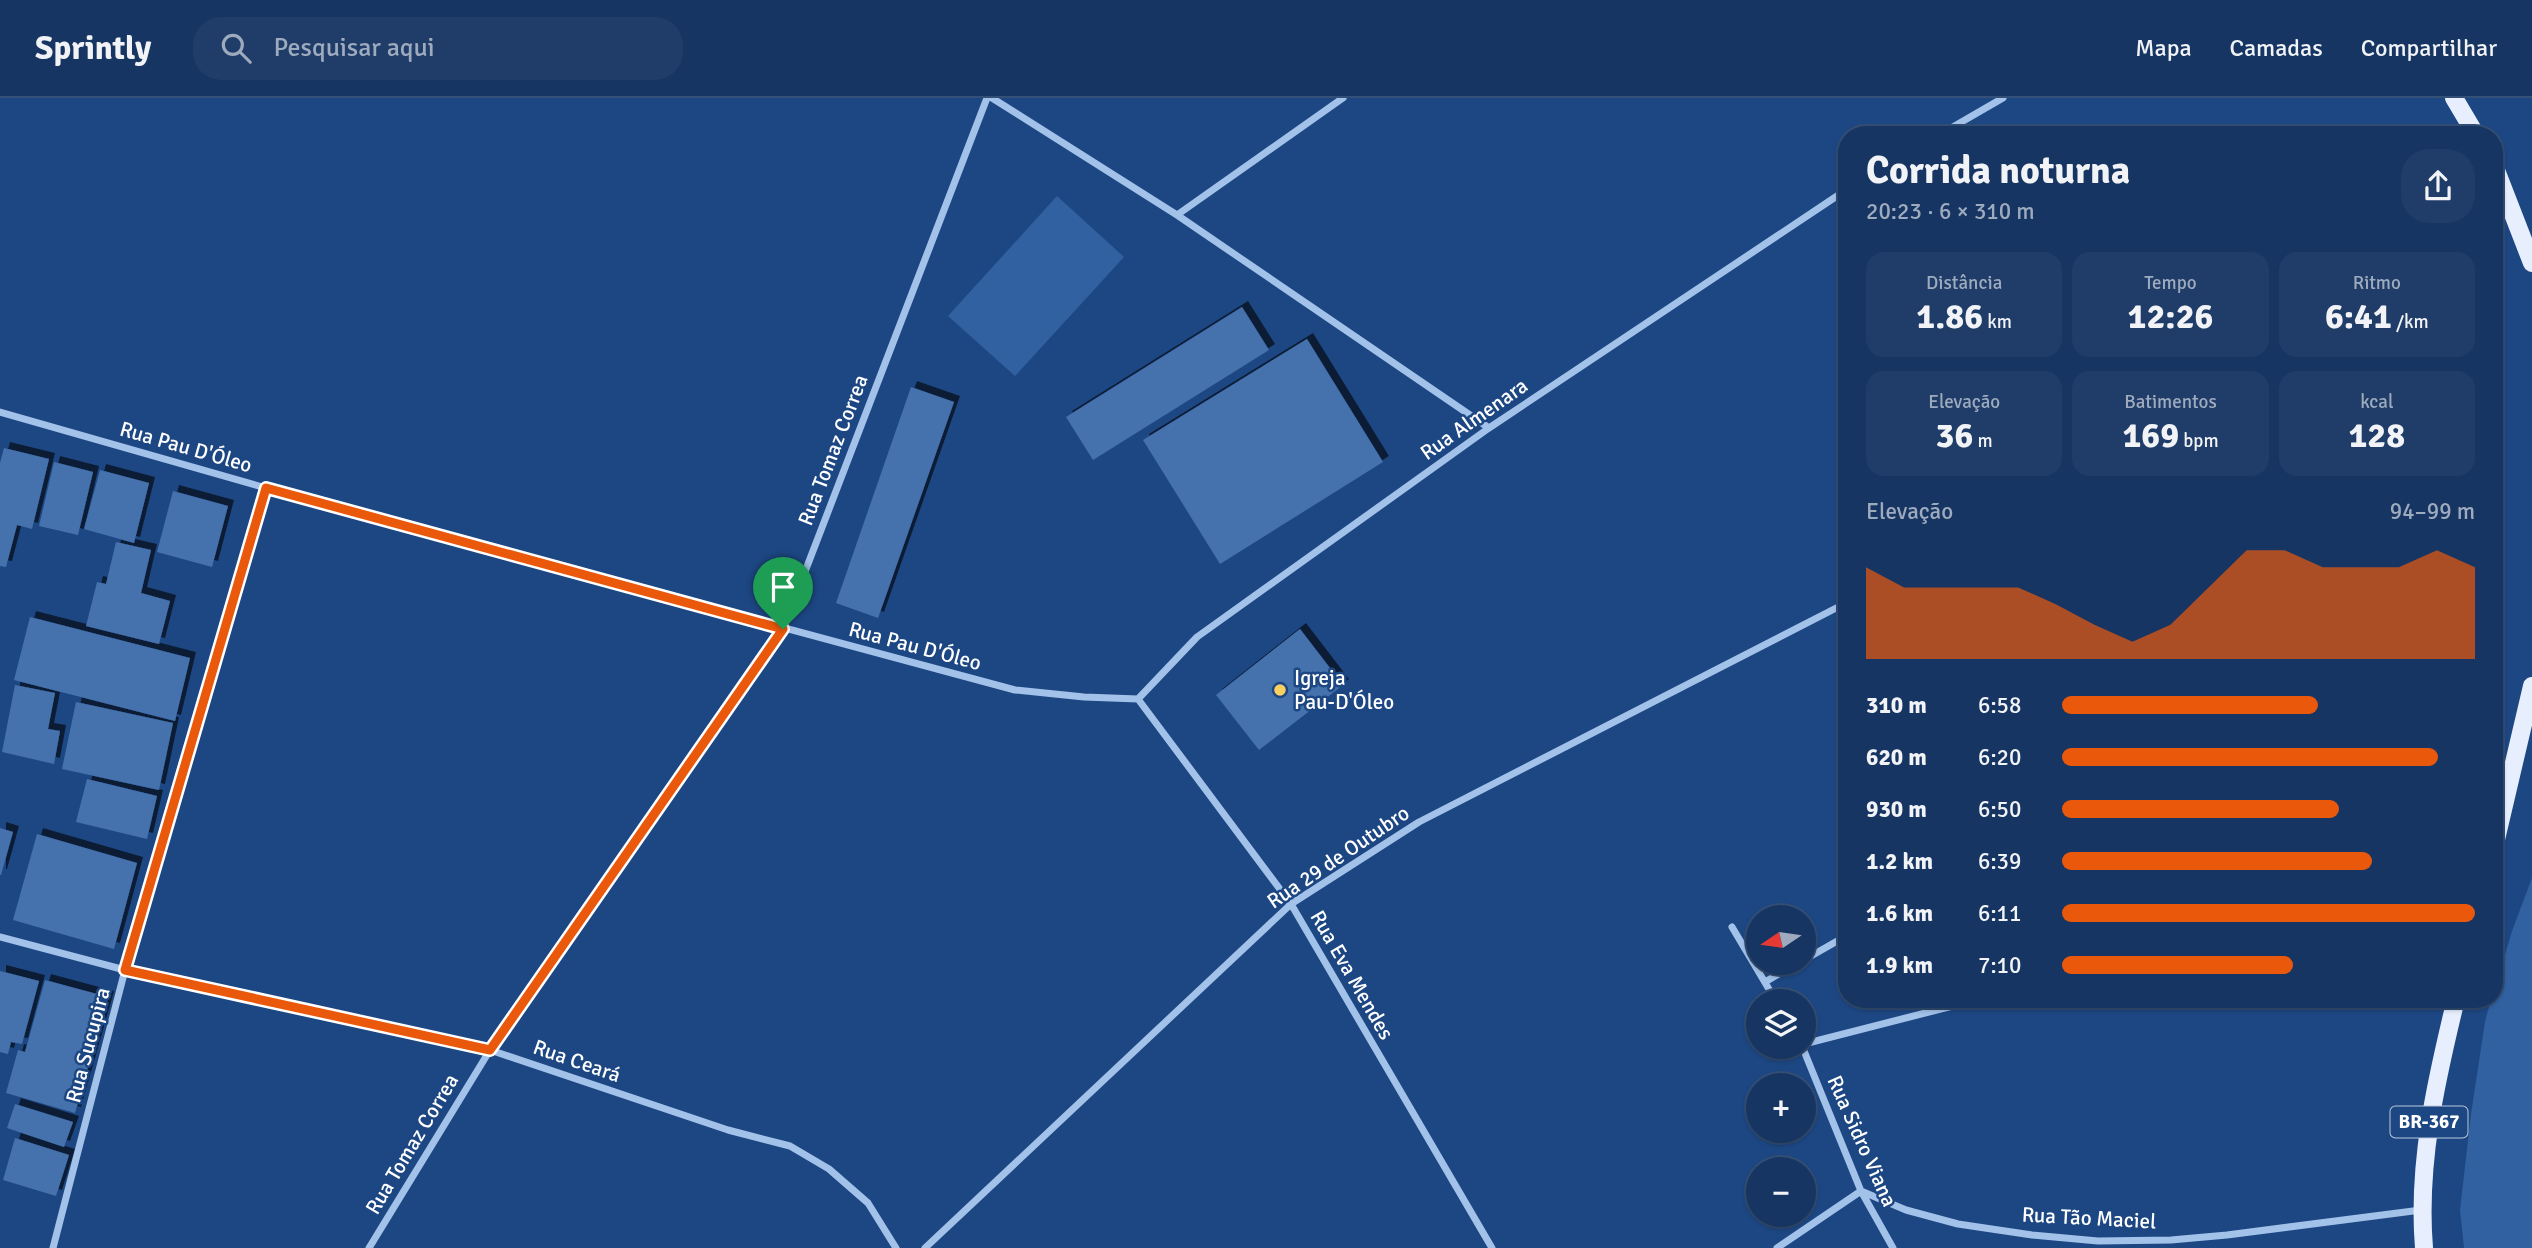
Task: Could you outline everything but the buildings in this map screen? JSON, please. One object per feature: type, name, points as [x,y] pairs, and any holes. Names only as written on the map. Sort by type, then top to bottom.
[{"type":"main road","points":[[2454,98],[2471,126]]},
{"type":"main road","points":[[2503,188],[2532,263]]},
{"type":"main road","points":[[2503,810],[2532,686]]},
{"type":"main road","name":"BR-367","points":[[2424,1248],[2421,1210],[2429,1122],[2454,1008]]},
{"type":"street","name":"Rua Tomaz Correa","points":[[369,1248],[490,1050],[783,629],[987,98]]},
{"type":"street","points":[[992,98],[1177,215],[1489,428]]},
{"type":"street","points":[[1177,215],[1343,98]]},
{"type":"street","points":[[1955,126],[2003,98]]},
{"type":"street","name":"Rua Almenara","points":[[1138,699],[1197,637],[1489,428],[1838,195]]},
{"type":"street","name":"Rua Pau D'Óleo","points":[[0,412],[266,488],[1015,690],[1138,699]]},
{"type":"street","name":"Rua Sucupira","points":[[53,1248],[125,970],[266,488]]},
{"type":"street","name":"Rua 29 de Outubro","points":[[925,1248],[1291,904],[1419,822],[1838,607]]},
{"type":"street","name":"Rua Eva Mendes","points":[[1138,699],[1291,904],[1492,1248]]},
{"type":"street","points":[[1732,927],[1769,989]]},
{"type":"street","name":"Rua Ceará","points":[[0,937],[125,970],[490,1050],[728,1130],[790,1146],[828,1168],[868,1203],[896,1248]]},
{"type":"street","points":[[1816,953],[1838,941]]},
{"type":"street","points":[[1765,982],[1777,975]]},
{"type":"street","points":[[1816,1042],[1945,1008]]},
{"type":"street","name":"Rua Sidro Viana","points":[[1809,1059],[1861,1191],[1893,1248]]},
{"type":"street","points":[[1777,1248],[1861,1191]]},
{"type":"street","name":"Rua Tão Maciel","points":[[1861,1191],[1906,1210],[1958,1224],[2098,1241],[2171,1240],[2227,1235],[2421,1210]]},
{"type":"shaded area","points":[[1057,196],[1124,257],[1015,376],[948,316]]},
{"type":"shaded area","points":[[2532,878],[2532,1248],[2464,1248],[2460,1210],[2471,1114],[2489,1008],[2503,1008],[2503,962]]},
{"type":"place","name":"Igreja Pau-D'Óleo","points":[[1280,690]]},
{"type":"route","points":[[266,488],[783,629],[490,1050],[125,970],[266,488]]}]
